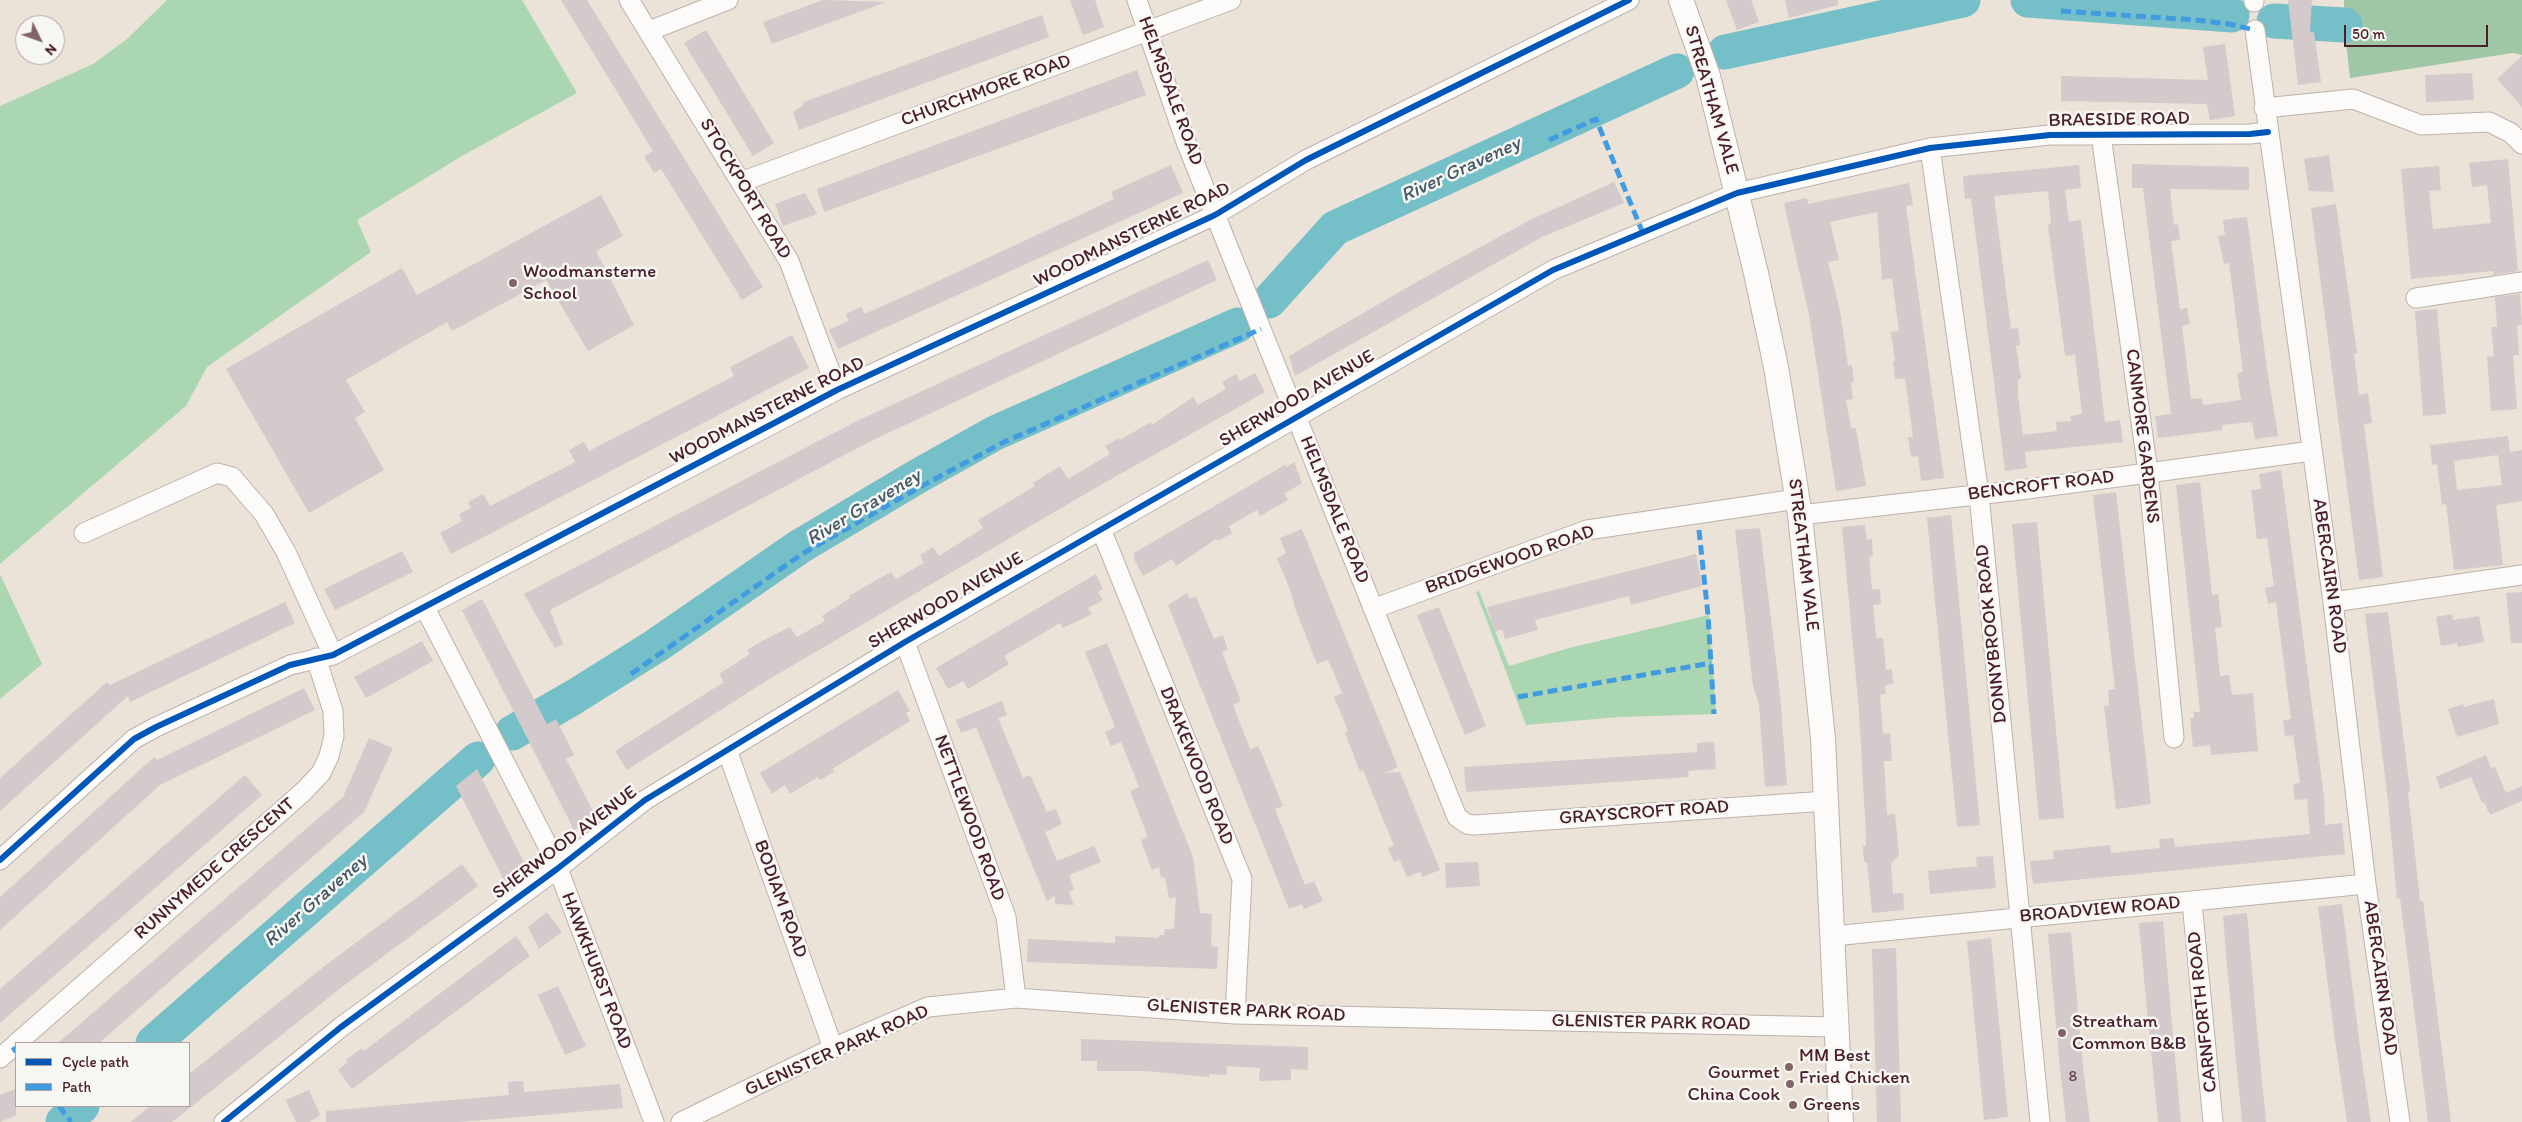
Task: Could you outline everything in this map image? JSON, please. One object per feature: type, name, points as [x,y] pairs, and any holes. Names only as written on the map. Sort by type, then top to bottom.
[{"type":"main road","name":"STREATHAM VALE","points":[[1681,0],[1708,76],[1736,193],[1776,367],[1799,507],[1819,688],[1827,801],[1841,1122]]},
{"type":"street","name":"STOCKPORT ROAD","points":[[629,0],[742,182],[792,269],[837,390]]},
{"type":"street","points":[[649,31],[728,0]]},
{"type":"street","name":"HELMSDALE ROAD","points":[[1137,0],[1186,142],[1453,810],[1462,822]]},
{"type":"street","name":"CHURCHMORE ROAD","points":[[742,182],[1231,0]]},
{"type":"street","name":"WOODMANSTERNE ROAD","points":[[0,860],[134,739],[290,665],[324,657],[425,608],[837,390],[1215,215],[1306,160],[1629,0]]},
{"type":"street","name":"ABERCAIRN ROAD","points":[[2254,30],[2333,602],[2366,884],[2400,1122]]},
{"type":"street","points":[[2264,108],[2353,98],[2421,125],[2489,122],[2510,133],[2522,144]]},
{"type":"street","name":"BRAESIDE ROAD","points":[[1736,193],[1930,148],[2050,135],[2268,132]]},
{"type":"street","name":"CANMORE GARDENS","points":[[2101,135],[2148,472],[2174,738]]},
{"type":"street","name":"DONNYBROOK ROAD","points":[[1930,148],[1979,495],[2040,1122]]},
{"type":"street","name":"SHERWOOD AVENUE","points":[[224,1122],[341,1027],[557,869],[645,800],[905,642],[1553,270],[1736,193]]},
{"type":"street","points":[[2416,298],[2522,282]]},
{"type":"street","name":"BENCROFT ROAD","points":[[1799,507],[1979,495],[2312,451]]},
{"type":"street","name":"RUNNYMEDE CRESCENT","points":[[19,1042],[304,792],[321,774],[329,756],[334,736],[333,711],[324,657],[286,552],[264,514],[232,477],[217,473],[84,533]]},
{"type":"street","name":"BRIDGEWOOD ROAD","points":[[1373,609],[1587,530],[1799,507]]},
{"type":"street","name":"DRAKEWOOD ROAD","points":[[1101,529],[1242,879],[1235,1014]]},
{"type":"street","points":[[2333,602],[2522,576]]},
{"type":"street","name":"HAWKHURST ROAD","points":[[425,608],[554,858],[654,1122]]},
{"type":"street","name":"NETTLEWOOD ROAD","points":[[905,642],[1006,917],[1016,998]]},
{"type":"street","name":"BODIAM ROAD","points":[[727,750],[833,1048]]},
{"type":"street","name":"GRAYSCROFT ROAD","points":[[1462,822],[1474,825],[1827,801]]},
{"type":"street","name":"BROADVIEW ROAD","points":[[1833,936],[2366,884]]},
{"type":"street","name":"CARNFORTH ROAD","points":[[2192,902],[2213,1122]]},
{"type":"street","name":"GLENISTER PARK ROAD","points":[[681,1122],[833,1048],[928,1007],[1016,998],[1235,1014],[1837,1027]]},
{"type":"street","name":"RUNNYMEDE CRESCENT","points":[[0,1058],[15,1046]]},
{"type":"green space","points":[[167,0],[522,0],[577,93],[462,156],[357,220],[371,252],[207,367],[186,406],[0,564],[0,106],[93,64],[127,39]]},
{"type":"green space","points":[[2344,0],[2522,0],[2522,55],[2513,53],[2350,78],[2345,33]]},
{"type":"green space","points":[[0,574],[42,664],[0,699]]},
{"type":"green space","points":[[1479,591],[1509,666],[1569,648],[1709,615],[1716,714],[1619,717],[1526,725],[1476,592]]},
{"type":"building","points":[[561,0],[587,0],[763,287],[742,300],[661,169],[654,173],[644,156],[653,151]]},
{"type":"building","points":[[823,0],[886,2],[772,44],[763,22]]},
{"type":"building","points":[[1070,0],[1095,0],[1104,27],[1083,35]]},
{"type":"building","points":[[1726,0],[1751,0],[1759,22],[1737,30]]},
{"type":"building","points":[[1785,0],[1838,0],[1838,5],[1789,18]]},
{"type":"building","points":[[2288,0],[2312,0],[2310,32],[2314,32],[2321,82],[2298,85]]},
{"type":"building","points":[[1042,15],[1049,37],[799,130],[793,112],[803,105],[804,102]]},
{"type":"building","points":[[706,30],[774,143],[753,156],[684,43]]},
{"type":"building","points":[[2225,44],[2235,116],[2210,120],[2207,104],[2061,101],[2061,76],[2208,80],[2203,47]]},
{"type":"building","points":[[2522,56],[2522,107],[2497,79]]},
{"type":"building","points":[[1137,70],[1146,95],[824,212],[817,189]]},
{"type":"building","points":[[2472,73],[2474,100],[2426,102],[2425,75]]},
{"type":"building","points":[[2329,155],[2334,192],[2309,191],[2304,159]]},
{"type":"building","points":[[2508,159],[2518,271],[2493,275],[2493,271],[2411,279],[2401,169],[2439,166],[2441,190],[2429,191],[2433,229],[2491,223],[2487,185],[2472,187],[2469,163]]},
{"type":"building","points":[[2132,164],[2249,167],[2249,190],[2170,189],[2174,225],[2178,224],[2180,240],[2171,241],[2180,309],[2187,308],[2190,324],[2182,326],[2191,399],[2202,398],[2203,405],[2241,400],[2237,373],[2243,372],[2229,263],[2224,264],[2218,236],[2225,235],[2223,220],[2247,217],[2267,369],[2278,436],[2255,439],[2252,422],[2222,425],[2222,430],[2158,438],[2155,416],[2171,414],[2143,188],[2132,188]]},
{"type":"building","points":[[1171,165],[1183,193],[838,349],[829,330],[849,321],[846,314],[861,307],[864,314],[921,289],[1114,199],[1111,192]]},
{"type":"building","points":[[2079,165],[2081,188],[2065,190],[2069,222],[2081,220],[2105,422],[2120,420],[2123,442],[2025,452],[2027,468],[2005,471],[1971,198],[1965,199],[1963,176]],"holes":[[[2048,191],[2051,224],[2048,225],[2065,356],[2075,355],[2082,414],[2070,416],[2071,421],[2056,422],[2057,431],[2023,435],[2018,396],[2018,379],[2021,379],[2016,346],[2020,345],[2018,328],[2011,329],[1994,196]]]},
{"type":"building","points":[[1614,182],[1624,203],[1542,237],[1295,376],[1289,356],[1420,280],[1530,220]]},
{"type":"building","points":[[1909,183],[1913,205],[1906,206],[1944,478],[1921,481],[1918,456],[1911,457],[1908,437],[1913,437],[1905,378],[1895,379],[1893,362],[1895,361],[1891,332],[1899,331],[1892,278],[1882,280],[1877,212],[1830,222],[1839,260],[1828,262],[1840,311],[1848,366],[1852,365],[1854,382],[1851,382],[1853,399],[1846,400],[1851,428],[1856,428],[1866,486],[1836,491],[1809,315],[1784,203],[1807,198],[1808,204]]},
{"type":"building","points":[[805,193],[817,214],[783,226],[775,204]]},
{"type":"building","points":[[601,195],[623,236],[596,251],[634,325],[588,351],[546,280],[452,331],[447,322],[346,380],[365,412],[355,418],[384,470],[309,513],[226,369],[402,268],[417,295]]},
{"type":"building","points":[[2336,204],[2357,353],[2354,354],[2359,395],[2368,393],[2372,423],[2364,424],[2383,577],[2359,580],[2311,208]]},
{"type":"building","points":[[1208,260],[1217,280],[873,440],[550,610],[563,644],[555,648],[524,594],[859,420]]},
{"type":"building","points":[[2520,294],[2522,325],[2517,325],[2519,355],[2513,355],[2517,409],[2491,411],[2487,357],[2494,356],[2491,327],[2497,327],[2495,297]]},
{"type":"building","points":[[2437,309],[2446,414],[2423,416],[2415,311]]},
{"type":"building","points":[[792,335],[809,368],[451,554],[440,533],[462,521],[459,514],[471,508],[468,502],[483,494],[490,506],[575,462],[569,450],[584,442],[589,451],[734,376],[730,367]]},
{"type":"building","points":[[1255,373],[1265,392],[1092,490],[766,681],[627,770],[615,751],[724,682],[719,674],[750,654],[747,650],[762,641],[790,627],[797,637],[825,621],[822,616],[850,598],[849,596],[891,572],[896,579],[924,563],[920,555],[933,547],[939,556],[983,528],[978,520],[1035,486],[1033,483],[1060,466],[1068,479],[1110,454],[1105,446],[1119,438],[1120,440],[1151,422],[1152,425],[1193,397],[1198,405],[1226,389],[1222,382],[1236,374],[1240,381]]},
{"type":"building","points":[[2508,436],[2510,452],[2522,450],[2522,501],[2496,505],[2503,565],[2454,570],[2446,504],[2442,505],[2437,464],[2432,465],[2430,445]],"holes":[[[2498,455],[2502,485],[2457,490],[2454,461]]]},
{"type":"building","points":[[1294,462],[1302,483],[1284,494],[1288,500],[1260,516],[1257,510],[1229,526],[1232,533],[1218,541],[1216,539],[1176,566],[1172,559],[1143,576],[1134,559],[1134,553],[1285,465],[1287,467]]},
{"type":"building","points":[[2281,470],[2324,797],[2325,825],[2342,823],[2345,854],[2033,884],[2030,861],[2054,859],[2053,851],[2110,845],[2111,853],[2160,848],[2159,839],[2174,838],[2175,847],[2310,834],[2307,799],[2295,800],[2293,784],[2300,783],[2293,735],[2285,736],[2283,720],[2291,719],[2276,602],[2268,604],[2265,588],[2274,586],[2267,538],[2257,539],[2251,490],[2261,489],[2259,474]]},
{"type":"building","points":[[2200,482],[2212,595],[2218,594],[2222,627],[2215,628],[2220,676],[2229,675],[2232,695],[2253,693],[2258,751],[2211,755],[2210,745],[2193,747],[2190,718],[2194,718],[2194,712],[2200,712],[2176,485]]},
{"type":"building","points":[[2116,492],[2151,804],[2116,809],[2104,706],[2109,705],[2108,690],[2115,689],[2093,495]]},
{"type":"building","points":[[1951,515],[1980,825],[1957,827],[1927,518]]},
{"type":"building","points":[[2037,522],[2064,818],[2039,820],[2012,524]]},
{"type":"building","points":[[1865,525],[1867,540],[1872,539],[1873,556],[1869,557],[1872,590],[1880,589],[1881,604],[1873,605],[1876,638],[1883,638],[1886,670],[1892,669],[1893,684],[1885,685],[1886,694],[1880,695],[1883,734],[1890,733],[1892,761],[1884,761],[1887,815],[1895,814],[1899,855],[1891,864],[1893,894],[1903,893],[1904,910],[1872,913],[1867,862],[1864,862],[1863,846],[1866,846],[1866,836],[1859,711],[1842,527]]},
{"type":"building","points":[[1760,528],[1780,694],[1787,785],[1765,787],[1759,704],[1753,686],[1735,530]]},
{"type":"building","points":[[1302,529],[1398,767],[1385,773],[1400,772],[1440,870],[1422,877],[1420,872],[1407,877],[1400,860],[1394,862],[1388,848],[1394,846],[1363,770],[1360,772],[1345,733],[1348,731],[1334,697],[1342,693],[1328,660],[1317,664],[1277,558],[1286,553],[1280,538]]},
{"type":"building","points":[[402,551],[413,572],[335,610],[324,589]]},
{"type":"building","points":[[1696,554],[1702,586],[1631,605],[1629,596],[1535,620],[1538,630],[1505,639],[1502,629],[1495,632],[1487,607]]},
{"type":"building","points":[[1096,574],[1103,589],[1098,592],[1103,600],[1088,608],[1092,614],[1063,628],[1060,623],[1004,656],[1009,664],[968,689],[963,681],[948,689],[936,668]]},
{"type":"building","points":[[2522,592],[2522,643],[2511,643],[2506,593]]},
{"type":"building","points":[[1187,593],[1190,599],[1196,597],[1214,639],[1223,635],[1228,650],[1222,652],[1241,701],[1233,705],[1250,749],[1258,746],[1283,806],[1275,809],[1305,885],[1314,881],[1323,901],[1304,909],[1302,904],[1289,909],[1168,605]]},
{"type":"building","points":[[482,599],[547,724],[556,719],[574,755],[566,759],[597,819],[574,830],[462,610]]},
{"type":"building","points":[[285,602],[295,623],[130,702],[128,696],[0,811],[0,778],[107,682],[110,685]]},
{"type":"building","points":[[1439,607],[1486,726],[1465,735],[1417,615]]},
{"type":"building","points":[[2388,612],[2410,791],[2408,792],[2420,901],[2423,901],[2451,1122],[2428,1122],[2400,898],[2397,899],[2388,801],[2365,614]]},
{"type":"building","points":[[2452,614],[2453,620],[2479,616],[2484,642],[2458,647],[2457,643],[2441,646],[2436,617]]},
{"type":"building","points":[[422,641],[433,661],[366,698],[354,677]]},
{"type":"building","points":[[1107,643],[1193,857],[1200,913],[1212,914],[1211,946],[1218,947],[1217,969],[1027,962],[1028,939],[1115,943],[1115,936],[1159,938],[1159,935],[1164,935],[1165,929],[1174,929],[1176,897],[1169,898],[1165,877],[1161,878],[1159,867],[1152,870],[1146,854],[1141,840],[1148,837],[1130,791],[1139,787],[1121,742],[1111,746],[1105,732],[1115,727],[1085,652]]},
{"type":"building","points":[[304,688],[315,710],[160,785],[0,930],[0,897],[154,757],[157,760]]},
{"type":"building","points":[[898,690],[910,711],[906,713],[910,721],[832,769],[834,772],[820,780],[818,777],[790,794],[785,785],[772,794],[760,773]]},
{"type":"building","points":[[2494,699],[2499,724],[2457,737],[2448,709],[2463,704],[2464,707]]},
{"type":"building","points":[[1002,701],[1007,715],[998,718],[1023,778],[1030,775],[1047,812],[1056,809],[1062,824],[1045,832],[1057,861],[1094,846],[1101,862],[1069,875],[1074,889],[1069,892],[1074,905],[1055,904],[1055,896],[1047,901],[976,727],[961,733],[956,720]]},
{"type":"building","points":[[369,738],[393,748],[364,812],[100,1042],[59,1042],[343,797]]},
{"type":"building","points":[[1714,742],[1716,769],[1688,771],[1689,777],[1466,792],[1464,767],[1697,752],[1697,743]]},
{"type":"building","points":[[2486,755],[2491,768],[2495,767],[2506,793],[2522,786],[2522,801],[2490,815],[2484,802],[2482,803],[2471,777],[2440,789],[2436,777]]},
{"type":"building","points":[[477,769],[530,874],[509,890],[456,786]]},
{"type":"building","points":[[245,775],[262,795],[0,1023],[0,989]]},
{"type":"building","points":[[1993,856],[1996,888],[1930,894],[1928,871],[1977,866],[1976,857]]},
{"type":"building","points":[[1478,862],[1480,886],[1446,888],[1445,863]]},
{"type":"building","points":[[462,864],[478,886],[342,987],[172,1122],[131,1122],[149,1107],[190,1107],[190,1073],[326,965]]},
{"type":"building","points":[[2342,904],[2371,1122],[2347,1122],[2335,1040],[2318,907]]},
{"type":"building","points":[[547,912],[562,932],[539,949],[528,927]]},
{"type":"building","points":[[2247,913],[2266,1122],[2242,1122],[2227,965],[2223,916]]},
{"type":"building","points":[[2163,921],[2181,1122],[2158,1122],[2139,923]]},
{"type":"building","points":[[2071,932],[2090,1122],[2066,1122],[2059,1059],[2048,934]]},
{"type":"building","points":[[516,936],[530,956],[352,1089],[338,1070],[348,1062],[346,1060],[362,1048],[364,1051]]},
{"type":"building","points":[[1991,938],[2008,1117],[1984,1120],[1967,941]]},
{"type":"building","points":[[1896,948],[1901,1122],[1877,1122],[1872,949]]},
{"type":"building","points":[[558,986],[586,1046],[565,1055],[538,995]]},
{"type":"building","points":[[1081,1039],[1308,1047],[1308,1070],[1291,1069],[1291,1080],[1259,1081],[1260,1068],[1227,1066],[1226,1075],[1209,1074],[1209,1077],[1145,1071],[1097,1071],[1097,1061],[1081,1061]]},
{"type":"building","points":[[523,1081],[524,1092],[620,1084],[623,1108],[461,1122],[326,1122],[326,1111],[509,1095],[508,1082]]},
{"type":"building","points":[[15,1089],[16,1115],[0,1122],[0,1095]]},
{"type":"building","points":[[309,1090],[320,1115],[310,1122],[296,1122],[286,1100]]},
{"type":"waterway","name":"River Graveney","points":[[1725,52],[1963,0]]},
{"type":"waterway","name":"River Graveney","points":[[2028,0],[2232,15]]},
{"type":"waterway","name":"River Graveney","points":[[2274,21],[2345,25]]},
{"type":"waterway","name":"River Graveney","points":[[1269,301],[1335,228],[1677,71]]},
{"type":"waterway","name":"River Graveney","points":[[512,733],[657,645],[799,547],[918,476],[995,433],[1238,325]]},
{"type":"waterway","name":"River Graveney","points":[[154,1042],[478,759]]},
{"type":"waterway","name":"River Graveney","points":[[63,1122],[81,1107]]},
{"type":"marked path","points":[[2061,11],[2195,20],[2229,24],[2255,30]]},
{"type":"marked path","points":[[1549,140],[1596,119],[1642,231]]},
{"type":"marked path","points":[[631,674],[802,554],[922,486],[1002,443],[1261,329]]},
{"type":"marked path","points":[[1699,530],[1708,615],[1714,714]]},
{"type":"marked path","points":[[1518,697],[1711,663]]},
{"type":"marked path","points":[[60,1107],[71,1122]]},
{"type":"cycle path","points":[[0,860],[134,739],[156,727],[290,665],[333,655],[837,390],[1215,215],[1306,160],[1629,0]]},
{"type":"cycle path","points":[[224,1122],[341,1027],[557,869],[645,800],[905,642],[1553,270],[1737,193],[1930,148],[2050,135],[2250,134],[2268,132]]},
{"type":"place","name":"Woodmansterne School","points":[[513,283]]},
{"type":"place","name":"Streatham Common B&B","points":[[2062,1033]]},
{"type":"place","name":"MM Best Fried Chicken","points":[[1789,1067]]},
{"type":"place","name":"Gourmet China Cook","points":[[1790,1084]]},
{"type":"place","name":"Greens","points":[[1793,1105]]}]
